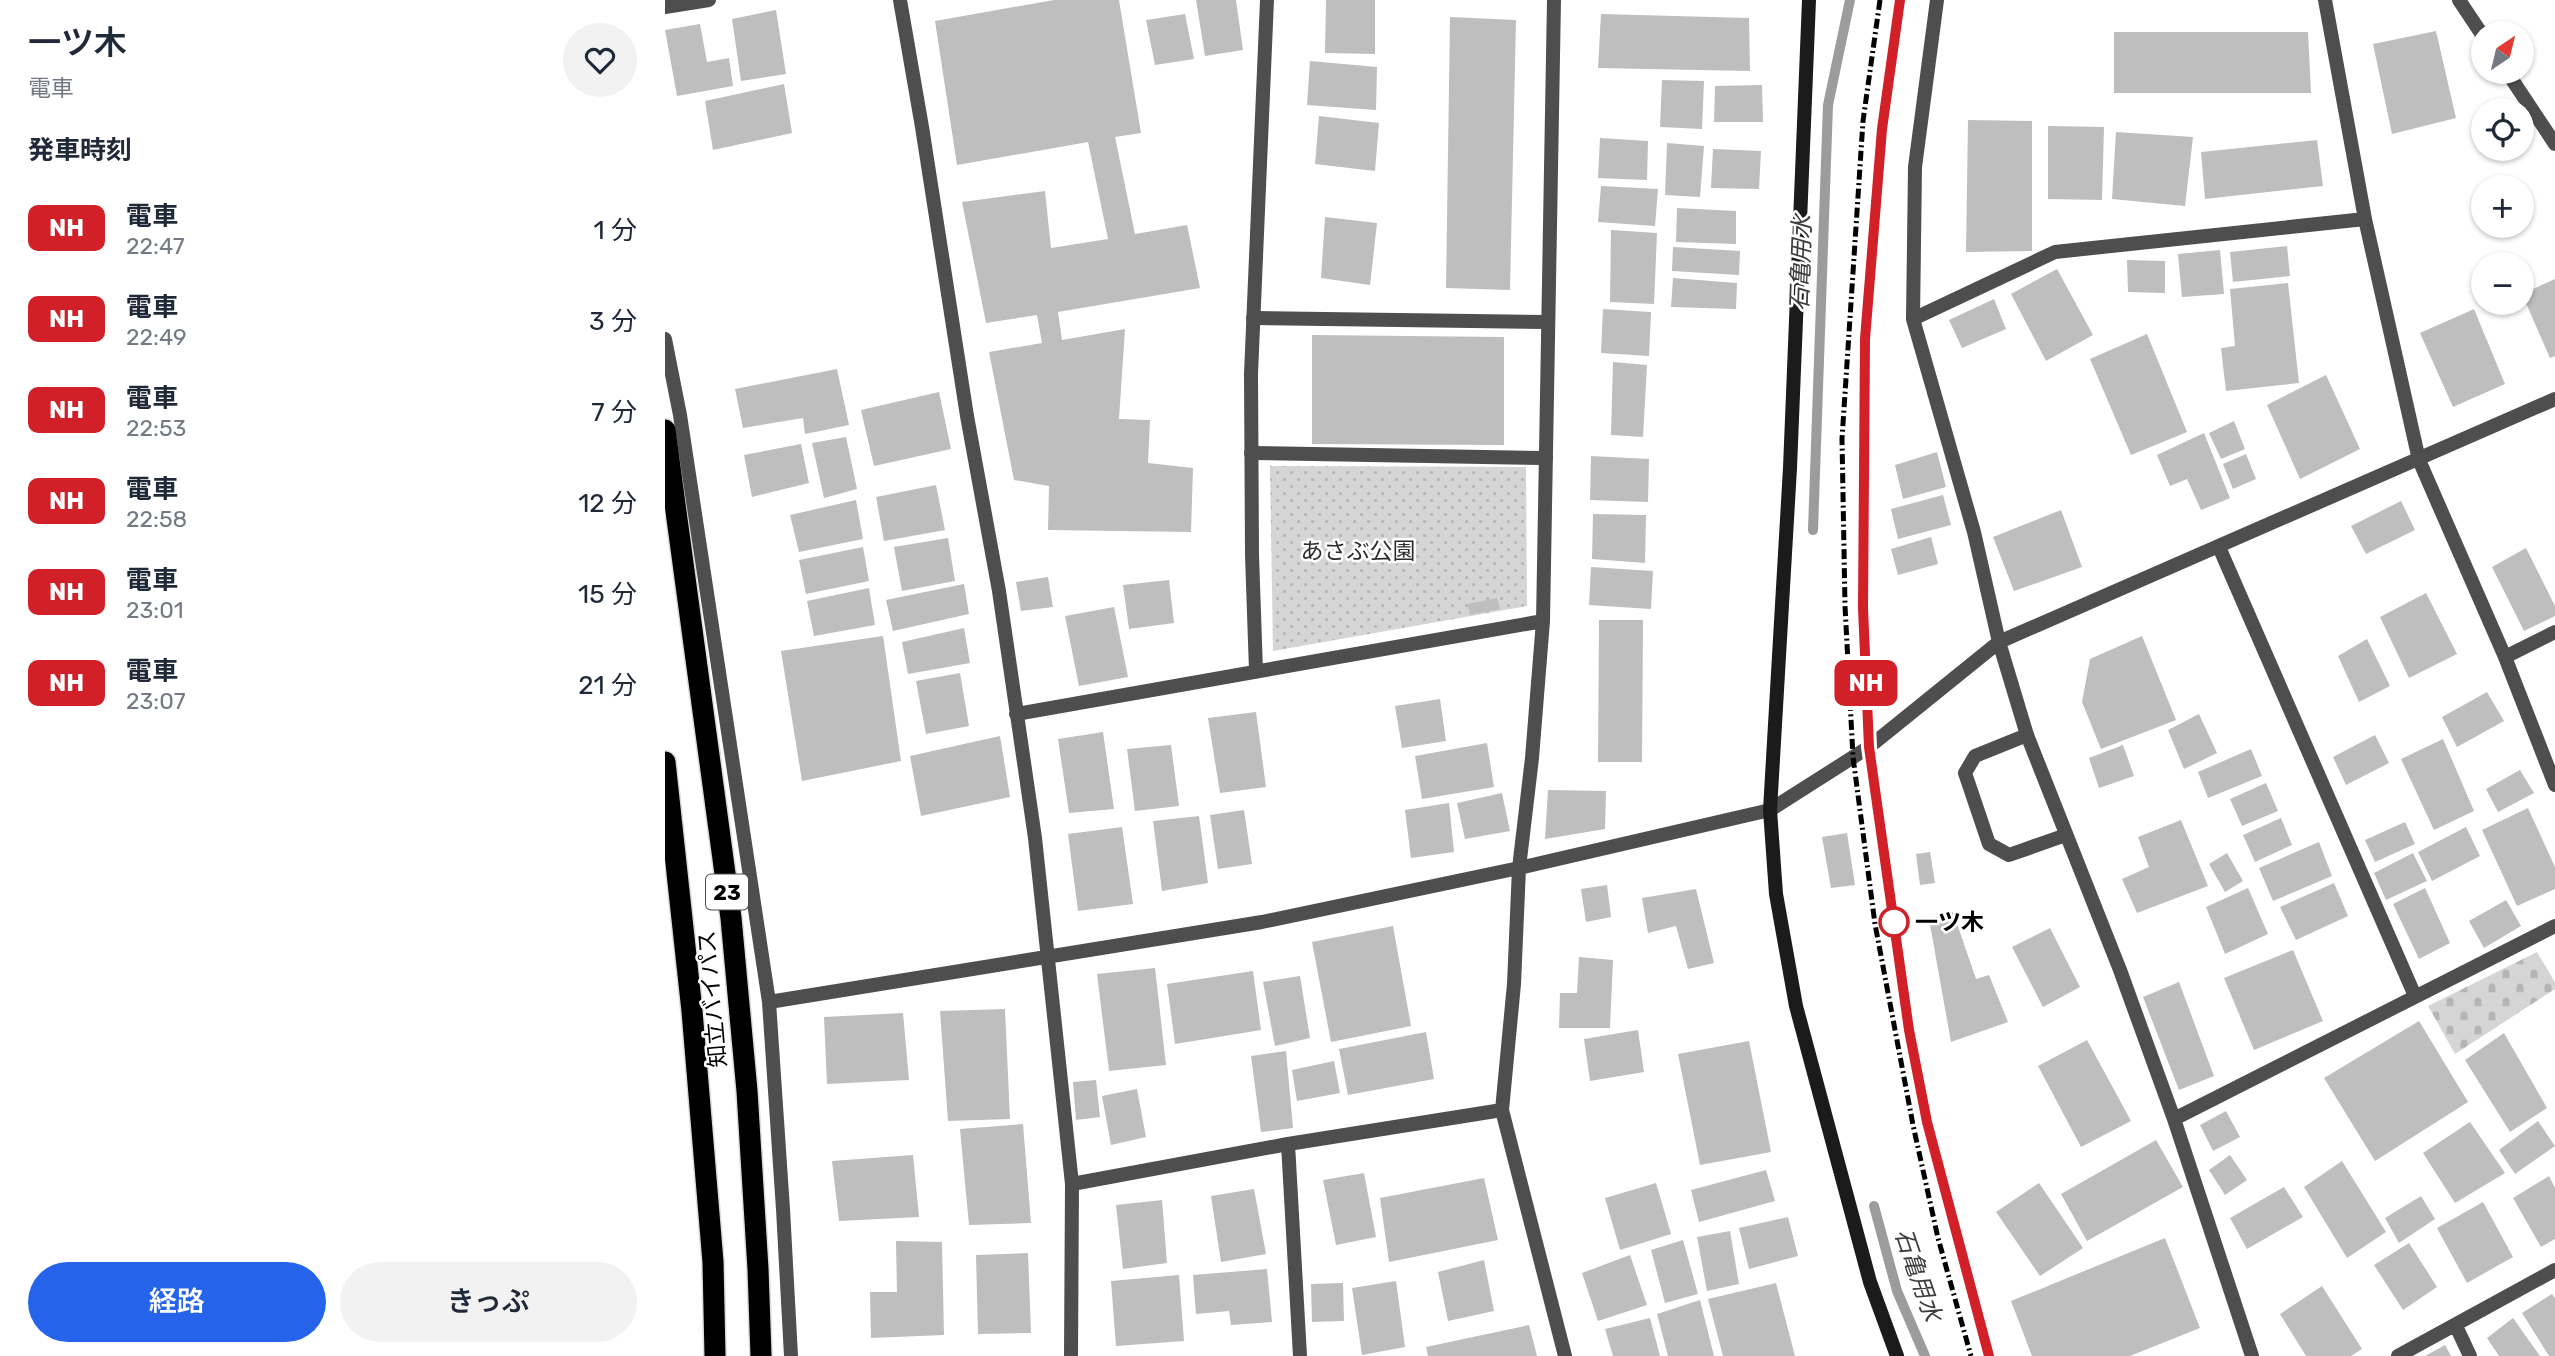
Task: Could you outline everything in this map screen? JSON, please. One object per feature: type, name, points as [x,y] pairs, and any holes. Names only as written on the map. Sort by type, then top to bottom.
[{"type":"highway","name":"知立バイパス","points":[[665,430],[731,918],[747,1091],[761,1356]]},
{"type":"highway","name":"知立バイパス","points":[[665,762],[695,1037],[713,1262],[715,1356]]},
{"type":"street","points":[[665,7],[709,0]]},
{"type":"street","points":[[899,0],[922,127],[967,416],[999,592],[1035,838],[1072,1184],[1071,1356]]},
{"type":"street","points":[[1256,671],[1251,453],[1253,318],[1267,0]]},
{"type":"street","points":[[1553,0],[1543,621],[1532,758],[1519,868],[1514,984],[1502,1110],[1565,1356]]},
{"type":"street","points":[[1809,0],[1790,468],[1770,810],[1776,894],[1796,1006],[1870,1282],[1897,1356]]},
{"type":"street","points":[[1937,0],[1915,167],[1913,318],[1974,531],[1999,642],[2027,735],[2174,1119],[2252,1356]]},
{"type":"street","points":[[2325,0],[2365,219],[2419,460],[2505,657],[2555,785]]},
{"type":"street","points":[[2459,0],[2473,21]]},
{"type":"street","points":[[2515,84],[2555,144]]},
{"type":"street","points":[[1913,318],[2055,252],[2365,219]]},
{"type":"street","points":[[1253,318],[1547,322]]},
{"type":"street","points":[[665,340],[680,415],[769,1002],[791,1356]]},
{"type":"street","points":[[769,1002],[1262,922],[1519,868],[1770,810],[1869,747],[1999,642],[2555,399]]},
{"type":"street","points":[[1251,453],[1546,458]]},
{"type":"street","points":[[2218,547],[2415,996]]},
{"type":"street","points":[[1016,714],[1543,621]]},
{"type":"street","points":[[2505,657],[2555,632]]},
{"type":"street","points":[[2027,735],[1975,755],[1965,773],[1989,844],[2009,855],[2066,835]]},
{"type":"street","points":[[2174,1119],[2555,926]]},
{"type":"street","points":[[1072,1184],[1288,1144],[1502,1110]]},
{"type":"street","points":[[1288,1144],[1300,1356]]},
{"type":"street","points":[[2398,1356],[2555,1269]]},
{"type":"street","points":[[2456,1326],[2470,1356]]},
{"type":"green space","name":"あさぶ公園","points":[[1270,466],[1526,467],[1527,606],[1273,651]]},
{"type":"green space","points":[[2537,952],[2555,982],[2555,989],[2455,1054],[2428,1006]]},
{"type":"building","points":[[1054,0],[1119,0],[1141,133],[1115,137],[1135,234],[1187,225],[1200,288],[1058,312],[1062,340],[1125,329],[1119,419],[1150,420],[1148,463],[1193,468],[1191,532],[1048,530],[1049,486],[1014,480],[989,352],[1042,343],[1037,315],[986,323],[962,202],[1045,191],[1051,248],[1108,239],[1088,142],[957,165],[935,21]]},
{"type":"building","points":[[1196,0],[1236,0],[1243,50],[1205,56]]},
{"type":"building","points":[[1326,0],[1375,0],[1375,54],[1325,53]]},
{"type":"building","points":[[776,10],[786,74],[741,81],[732,19]]},
{"type":"building","points":[[1185,14],[1194,59],[1155,65],[1146,20]]},
{"type":"building","points":[[1601,14],[1749,18],[1750,71],[1598,68]]},
{"type":"building","points":[[1450,17],[1516,20],[1510,290],[1446,288]]},
{"type":"building","points":[[700,24],[707,62],[729,58],[733,86],[677,96],[665,30]]},
{"type":"building","points":[[2436,31],[2456,118],[2392,134],[2373,44]]},
{"type":"building","points":[[2114,32],[2308,32],[2311,93],[2114,93]]},
{"type":"building","points":[[1310,61],[1377,67],[1376,110],[1307,105]]},
{"type":"building","points":[[1662,80],[1704,81],[1702,129],[1660,127]]},
{"type":"building","points":[[784,84],[792,133],[713,150],[705,101]]},
{"type":"building","points":[[1762,85],[1763,122],[1714,122],[1715,86]]},
{"type":"building","points":[[1319,116],[1379,123],[1375,171],[1315,164]]},
{"type":"building","points":[[1968,120],[2032,121],[2032,251],[1966,252]]},
{"type":"building","points":[[2048,126],[2104,127],[2102,200],[2048,199]]},
{"type":"building","points":[[2116,132],[2193,137],[2185,206],[2112,199]]},
{"type":"building","points":[[1600,138],[1648,141],[1647,180],[1598,178]]},
{"type":"building","points":[[2317,140],[2323,186],[2205,199],[2201,152]]},
{"type":"building","points":[[1667,143],[1704,146],[1700,197],[1665,195]]},
{"type":"building","points":[[1713,149],[1761,151],[1759,189],[1711,188]]},
{"type":"building","points":[[1601,186],[1658,189],[1655,226],[1598,222]]},
{"type":"building","points":[[1677,208],[1736,211],[1736,244],[1676,242]]},
{"type":"building","points":[[1325,217],[1377,223],[1370,285],[1321,278]]},
{"type":"building","points":[[1611,230],[1657,233],[1654,304],[1610,302]]},
{"type":"building","points":[[2287,246],[2290,276],[2233,282],[2230,252]]},
{"type":"building","points":[[1673,247],[1740,251],[1739,275],[1672,271]]},
{"type":"building","points":[[2220,250],[2224,294],[2182,297],[2178,254]]},
{"type":"building","points":[[2127,260],[2165,261],[2165,293],[2128,292]]},
{"type":"building","points":[[2057,269],[2093,335],[2046,361],[2011,294]]},
{"type":"building","points":[[1673,278],[1737,283],[1736,309],[1671,307]]},
{"type":"building","points":[[2555,279],[2555,356],[2550,358],[2531,315],[2534,315],[2534,289]]},
{"type":"building","points":[[2288,283],[2299,383],[2226,391],[2221,348],[2235,346],[2230,289]]},
{"type":"building","points":[[1994,299],[2006,329],[1962,348],[1949,320]]},
{"type":"building","points":[[1603,309],[1651,312],[1649,356],[1601,353]]},
{"type":"building","points":[[2471,310],[2471,315],[2476,315],[2505,384],[2453,407],[2420,333]]},
{"type":"building","points":[[2147,334],[2187,432],[2131,455],[2090,359]]},
{"type":"building","points":[[1312,335],[1504,337],[1504,445],[1312,444]]},
{"type":"building","points":[[1613,362],[1647,365],[1643,437],[1611,435]]},
{"type":"building","points":[[837,369],[849,425],[805,434],[803,418],[743,428],[735,389]]},
{"type":"building","points":[[2326,375],[2360,449],[2300,479],[2267,405]]},
{"type":"building","points":[[939,392],[951,449],[874,466],[861,410]]},
{"type":"building","points":[[2234,421],[2245,449],[2221,459],[2209,433]]},
{"type":"building","points":[[2204,433],[2230,498],[2201,510],[2187,479],[2170,486],[2157,455]]},
{"type":"building","points":[[846,437],[857,489],[824,498],[812,443]]},
{"type":"building","points":[[801,444],[809,483],[752,497],[744,455]]},
{"type":"building","points":[[1937,452],[1946,487],[1903,499],[1895,465]]},
{"type":"building","points":[[2246,454],[2256,479],[2233,489],[2223,464]]},
{"type":"building","points":[[1591,456],[1649,459],[1648,502],[1590,500]]},
{"type":"building","points":[[936,485],[945,530],[884,541],[876,497]]},
{"type":"building","points":[[1943,495],[1951,525],[1898,539],[1891,509]]},
{"type":"building","points":[[856,500],[863,539],[799,552],[790,515]]},
{"type":"building","points":[[2401,501],[2415,530],[2366,554],[2351,526]]},
{"type":"building","points":[[2061,510],[2082,567],[2014,591],[1993,537]]},
{"type":"building","points":[[1593,514],[1646,515],[1645,563],[1592,559]]},
{"type":"building","points":[[1931,537],[1938,564],[1898,575],[1891,549]]},
{"type":"building","points":[[948,538],[955,581],[902,591],[894,547]]},
{"type":"building","points":[[863,547],[869,581],[806,594],[799,560]]},
{"type":"building","points":[[2526,548],[2555,606],[2555,616],[2524,631],[2492,567]]},
{"type":"building","points":[[1591,567],[1653,571],[1651,609],[1589,605]]},
{"type":"building","points":[[1048,577],[1053,607],[1021,611],[1016,582]]},
{"type":"building","points":[[1169,580],[1174,623],[1129,629],[1123,585]]},
{"type":"building","points":[[964,584],[969,614],[893,631],[886,600]]},
{"type":"building","points":[[869,588],[875,625],[814,636],[807,601]]},
{"type":"building","points":[[2426,593],[2457,654],[2409,678],[2380,617]]},
{"type":"building","points":[[1497,598],[1500,609],[1470,615],[1468,604]]},
{"type":"building","points":[[1114,607],[1128,677],[1079,686],[1065,616]]},
{"type":"building","points":[[1599,620],[1643,620],[1642,762],[1598,762]]},
{"type":"building","points":[[964,628],[970,663],[908,674],[902,642]]},
{"type":"building","points":[[883,636],[901,761],[802,781],[781,651]]},
{"type":"building","points":[[2142,636],[2176,720],[2101,749],[2082,702],[2090,659]]},
{"type":"building","points":[[2367,639],[2390,686],[2359,702],[2338,656]]},
{"type":"building","points":[[960,673],[969,726],[926,734],[916,681]]},
{"type":"building","points":[[2487,692],[2504,721],[2457,747],[2442,717]]},
{"type":"building","points":[[1440,699],[1446,741],[1402,748],[1395,706]]},
{"type":"building","points":[[1256,712],[1266,787],[1220,793],[1208,718]]},
{"type":"building","points":[[2199,714],[2217,753],[2184,769],[2168,730]]},
{"type":"building","points":[[1103,732],[1114,809],[1069,813],[1058,739]]},
{"type":"building","points":[[2375,735],[2389,763],[2346,785],[2333,757]]},
{"type":"building","points":[[1000,736],[1010,797],[921,816],[910,756]]},
{"type":"building","points":[[2443,739],[2474,811],[2434,830],[2401,759]]},
{"type":"building","points":[[1487,743],[1494,787],[1422,799],[1415,756]]},
{"type":"building","points":[[1171,745],[1179,806],[1135,811],[1127,749]]},
{"type":"building","points":[[2123,745],[2134,776],[2099,788],[2089,758]]},
{"type":"building","points":[[2251,749],[2262,776],[2208,798],[2198,772]]},
{"type":"building","points":[[2520,770],[2534,793],[2498,812],[2486,789]]},
{"type":"building","points":[[2266,783],[2278,811],[2242,826],[2230,799]]},
{"type":"building","points":[[1548,790],[1606,791],[1605,829],[1545,839]]},
{"type":"building","points":[[1502,793],[1510,831],[1465,839],[1457,803]]},
{"type":"building","points":[[1449,803],[1454,852],[1411,858],[1405,810]]},
{"type":"building","points":[[2528,808],[2555,867],[2555,889],[2517,906],[2482,830]]},
{"type":"building","points":[[1244,810],[1252,864],[1218,869],[1210,815]]},
{"type":"building","points":[[1199,816],[1208,883],[1162,891],[1153,821]]},
{"type":"building","points":[[2281,818],[2292,845],[2255,862],[2243,835]]},
{"type":"building","points":[[2181,820],[2208,886],[2137,913],[2122,879],[2149,867],[2138,837]]},
{"type":"building","points":[[2405,822],[2415,844],[2375,862],[2365,840]]},
{"type":"building","points":[[1122,827],[1133,904],[1078,911],[1068,834]]},
{"type":"building","points":[[2466,827],[2480,856],[2432,881],[2418,852]]},
{"type":"building","points":[[1847,833],[1855,885],[1831,888],[1822,837]]},
{"type":"building","points":[[2319,842],[2332,876],[2273,901],[2259,868]]},
{"type":"building","points":[[1930,852],[1935,883],[1920,885],[1916,854]]},
{"type":"building","points":[[2227,853],[2243,881],[2225,892],[2209,864]]},
{"type":"building","points":[[2413,853],[2427,881],[2386,900],[2374,873]]},
{"type":"building","points":[[2334,883],[2348,916],[2296,940],[2280,907]]},
{"type":"building","points":[[1607,885],[1611,917],[1586,922],[1581,889]]},
{"type":"building","points":[[2248,888],[2268,934],[2225,954],[2206,907]]},
{"type":"building","points":[[2425,888],[2450,943],[2419,959],[2393,904]]},
{"type":"building","points":[[1696,889],[1714,963],[1688,969],[1676,926],[1648,933],[1642,898]]},
{"type":"building","points":[[2506,900],[2521,926],[2484,948],[2469,921]]},
{"type":"building","points":[[1953,912],[1976,979],[1989,975],[2008,1022],[1951,1042],[1929,919]]},
{"type":"building","points":[[1393,926],[1411,1026],[1331,1042],[1312,942]]},
{"type":"building","points":[[2050,928],[2080,987],[2043,1007],[2012,947]]},
{"type":"building","points":[[2293,950],[2323,1021],[2254,1050],[2224,978]]},
{"type":"building","points":[[1579,957],[1613,960],[1610,1028],[1559,1028],[1560,993],[1577,993]]},
{"type":"building","points":[[1155,968],[1166,1065],[1109,1071],[1097,974]]},
{"type":"building","points":[[1253,971],[1261,1030],[1175,1044],[1167,984]]},
{"type":"building","points":[[1300,976],[1310,1038],[1275,1046],[1263,982]]},
{"type":"building","points":[[2179,982],[2214,1076],[2179,1090],[2143,997]]},
{"type":"building","points":[[1005,1009],[1010,1119],[948,1121],[940,1011]]},
{"type":"building","points":[[903,1013],[909,1080],[827,1084],[824,1017]]},
{"type":"building","points":[[2419,1021],[2468,1102],[2375,1161],[2324,1078]]},
{"type":"building","points":[[1638,1030],[1644,1072],[1590,1081],[1584,1039]]},
{"type":"building","points":[[1426,1032],[1434,1079],[1348,1095],[1339,1049]]},
{"type":"building","points":[[2504,1033],[2547,1108],[2510,1132],[2465,1060]]},
{"type":"building","points":[[2087,1040],[2131,1121],[2081,1147],[2038,1066]]},
{"type":"building","points":[[1749,1041],[1771,1152],[1700,1165],[1678,1054]]},
{"type":"building","points":[[1286,1051],[1293,1128],[1261,1132],[1251,1056]]},
{"type":"building","points":[[1334,1061],[1340,1093],[1297,1101],[1292,1070]]},
{"type":"building","points":[[1096,1080],[1100,1117],[1076,1120],[1073,1082]]},
{"type":"building","points":[[1137,1089],[1146,1137],[1111,1145],[1102,1096]]},
{"type":"building","points":[[2226,1111],[2240,1137],[2213,1151],[2200,1125]]},
{"type":"building","points":[[2538,1121],[2555,1146],[2515,1174],[2499,1150]]},
{"type":"building","points":[[2470,1122],[2505,1173],[2455,1203],[2423,1153]]},
{"type":"building","points":[[1023,1124],[1031,1223],[969,1225],[960,1129]]},
{"type":"building","points":[[2156,1140],[2183,1187],[2087,1241],[2061,1194]]},
{"type":"building","points":[[913,1155],[919,1217],[839,1221],[832,1161]]},
{"type":"building","points":[[2230,1155],[2247,1180],[2225,1195],[2209,1170]]},
{"type":"building","points":[[2342,1161],[2386,1232],[2347,1258],[2304,1187]]},
{"type":"building","points":[[1766,1170],[1775,1201],[1699,1222],[1691,1190]]},
{"type":"building","points":[[1364,1173],[1376,1237],[1336,1245],[1323,1180]]},
{"type":"building","points":[[2549,1176],[2555,1188],[2555,1239],[2541,1247],[2513,1198]]},
{"type":"building","points":[[1484,1178],[1498,1240],[1389,1262],[1380,1198]]},
{"type":"building","points":[[1656,1183],[1671,1234],[1620,1250],[1605,1198]]},
{"type":"building","points":[[2039,1183],[2083,1248],[2040,1276],[1996,1212]]},
{"type":"building","points":[[2284,1187],[2303,1217],[2247,1249],[2230,1218]]},
{"type":"building","points":[[1254,1189],[1266,1254],[1221,1262],[1211,1196]]},
{"type":"building","points":[[2421,1196],[2435,1219],[2399,1243],[2385,1218]]},
{"type":"building","points":[[1162,1200],[1167,1263],[1123,1269],[1116,1205]]},
{"type":"building","points":[[2483,1202],[2513,1257],[2467,1283],[2437,1228]]},
{"type":"building","points":[[1788,1217],[1798,1256],[1749,1269],[1739,1228]]},
{"type":"building","points":[[1730,1231],[1739,1284],[1707,1291],[1697,1237]]},
{"type":"building","points":[[2165,1238],[2200,1328],[2130,1356],[2032,1356],[2011,1301]]},
{"type":"building","points":[[1683,1240],[1698,1294],[1665,1303],[1651,1250]]},
{"type":"building","points":[[896,1241],[942,1242],[944,1335],[871,1338],[870,1292],[897,1292]]},
{"type":"building","points":[[2409,1243],[2437,1287],[2403,1310],[2374,1265]]},
{"type":"building","points":[[1028,1253],[1031,1333],[978,1334],[976,1255]]},
{"type":"building","points":[[1630,1255],[1647,1305],[1598,1321],[1582,1273]]},
{"type":"building","points":[[1484,1260],[1494,1311],[1448,1321],[1438,1272]]},
{"type":"building","points":[[1267,1269],[1272,1322],[1231,1325],[1229,1311],[1196,1314],[1193,1275]]},
{"type":"building","points":[[1179,1275],[1184,1341],[1116,1346],[1111,1281]]},
{"type":"building","points":[[1396,1281],[1405,1347],[1362,1355],[1352,1288]]},
{"type":"building","points":[[1343,1283],[1344,1321],[1312,1322],[1311,1284]]},
{"type":"building","points":[[1776,1283],[1795,1356],[1723,1356],[1708,1299]]},
{"type":"building","points":[[2322,1286],[2362,1349],[2351,1356],[2306,1356],[2280,1314]]},
{"type":"building","points":[[2552,1294],[2555,1298],[2555,1356],[2549,1356],[2522,1313]]},
{"type":"building","points":[[1700,1300],[1714,1356],[1668,1356],[1657,1314]]},
{"type":"building","points":[[1650,1318],[1660,1356],[1613,1356],[1605,1329]]},
{"type":"building","points":[[2513,1318],[2540,1356],[2499,1356],[2487,1338]]},
{"type":"building","points":[[1529,1325],[1537,1356],[1428,1356],[1426,1347]]},
{"type":"building","points":[[2445,1345],[2451,1356],[2425,1356]]},
{"type":"waterway","name":"石亀用水","points":[[1813,530],[1828,105],[1850,0]]},
{"type":"waterway","name":"石亀用水","points":[[1874,1206],[1897,1291],[1925,1356]]},
{"type":"railway","points":[[1880,0],[1863,121],[1842,439],[1845,606],[1853,757],[1875,924],[1913,1125],[1938,1238],[1971,1356]]},
{"type":"railway","points":[[1900,0],[1882,129],[1865,339],[1863,609],[1869,747],[1909,1030],[1927,1122],[1989,1356]]},
{"type":"train","name":"NH","points":[[1900,0],[1882,129],[1865,339],[1863,608],[1869,747],[1909,1030],[1927,1122],[1989,1356]]},
{"type":"place","name":"一ツ木","points":[[1894,922]]}]
